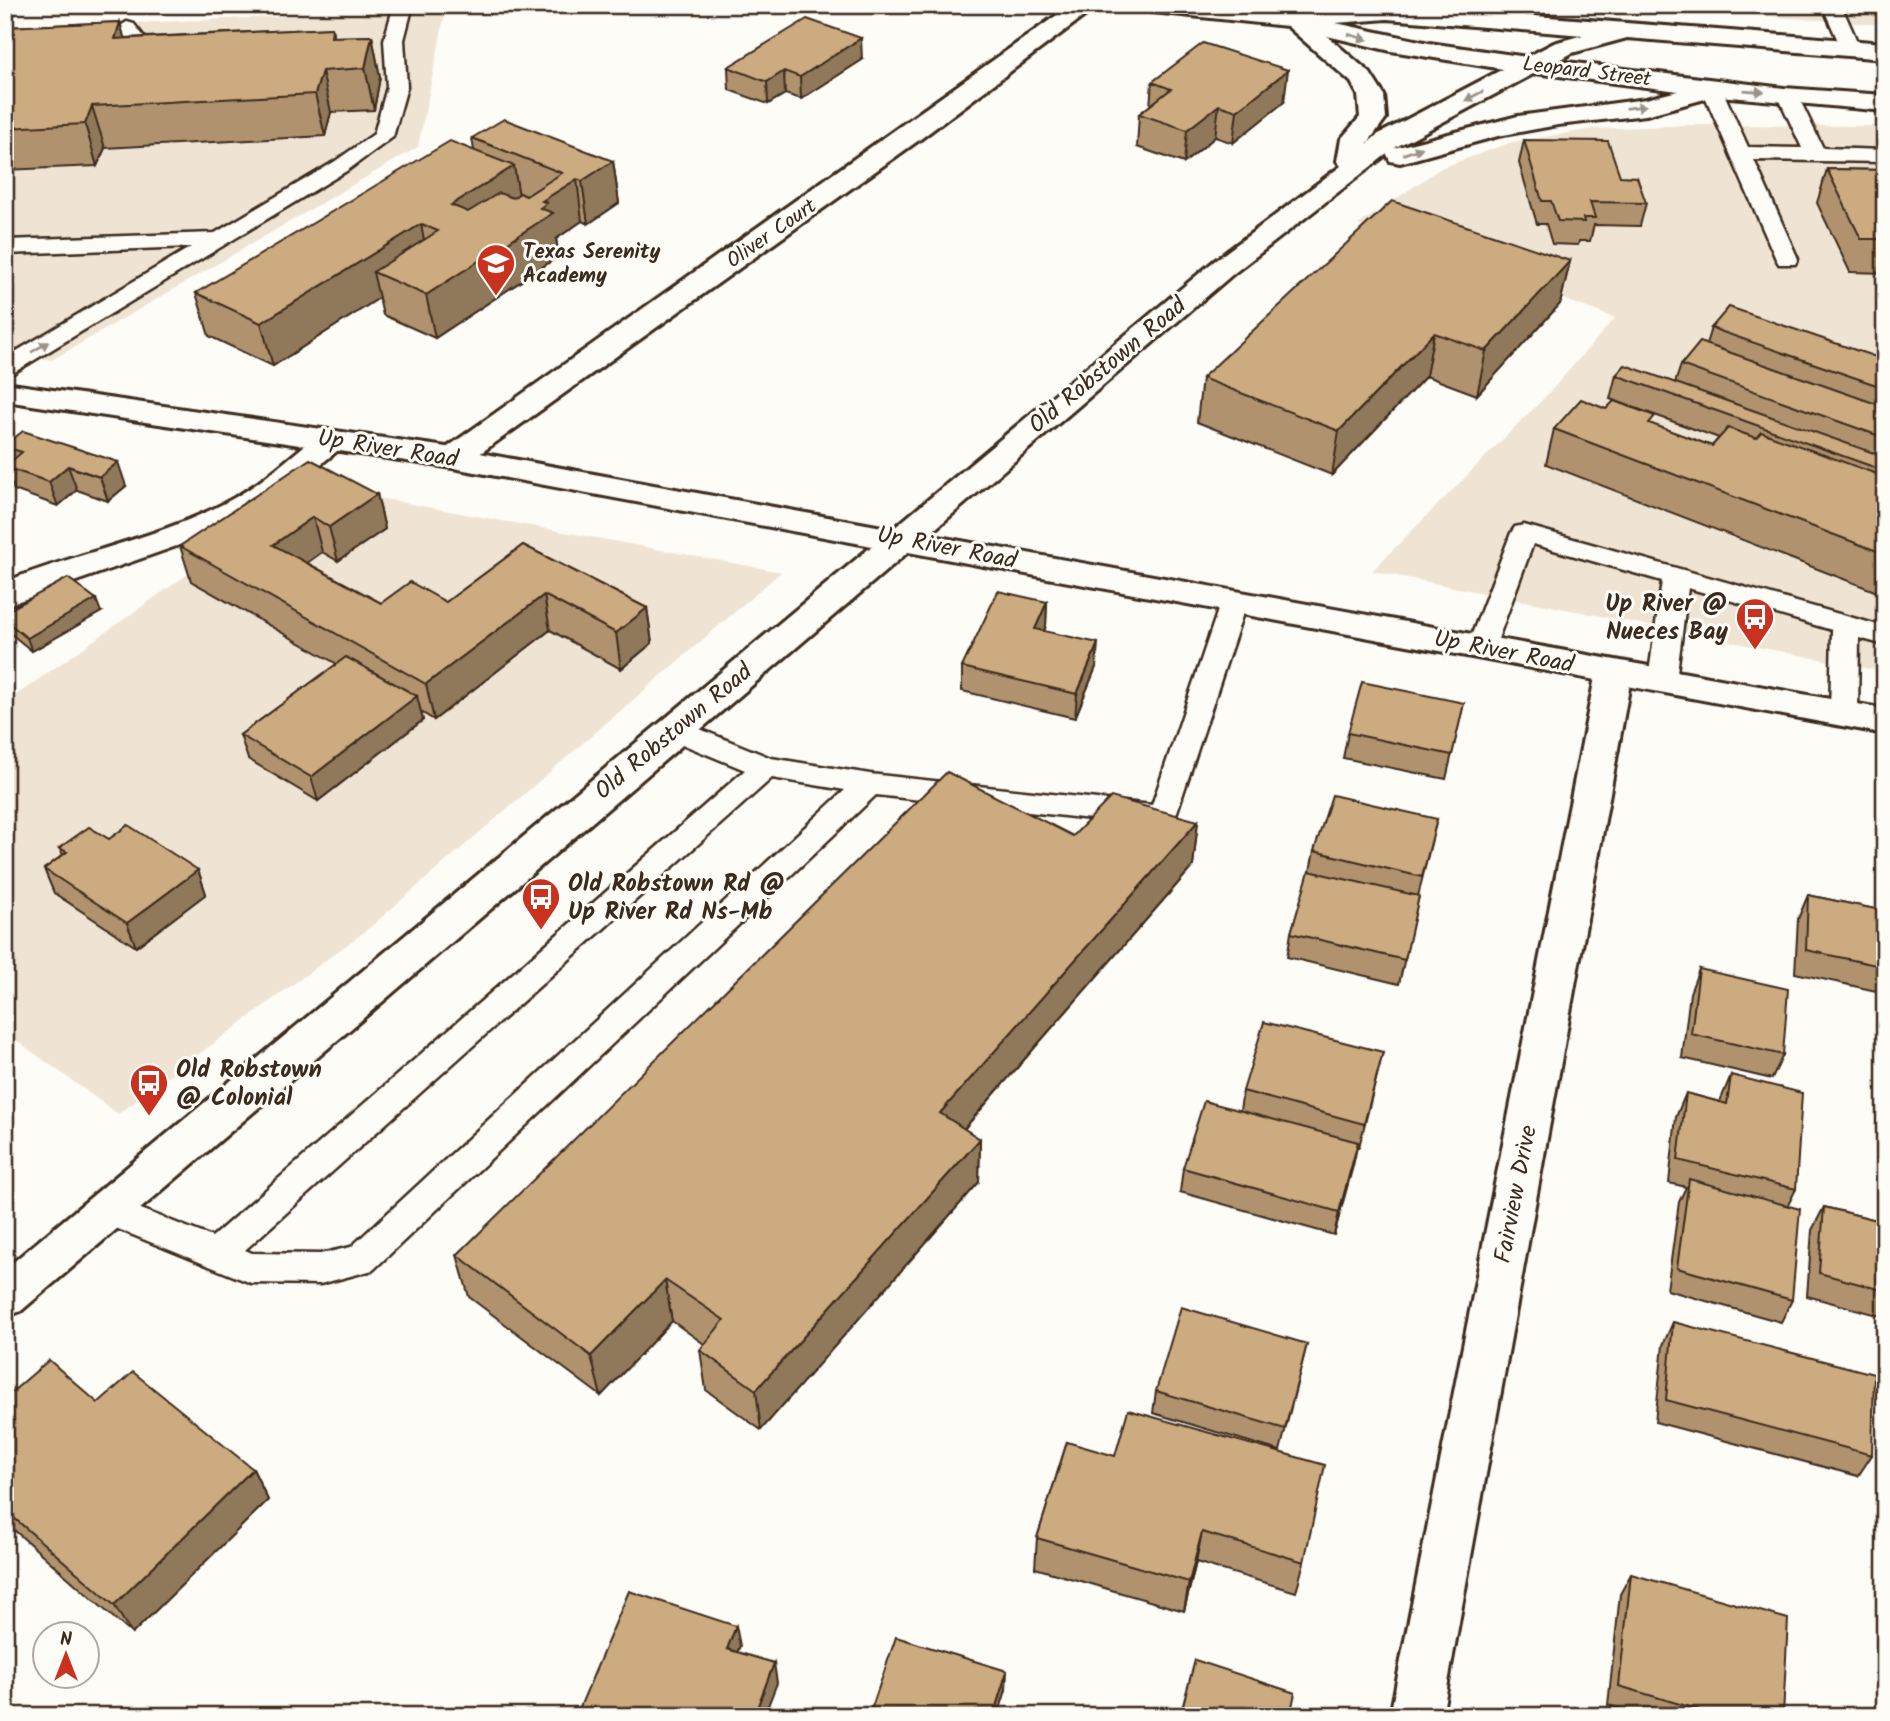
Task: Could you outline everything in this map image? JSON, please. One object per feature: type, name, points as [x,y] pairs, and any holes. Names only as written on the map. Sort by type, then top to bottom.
[{"type":"street","name":"Oliver Court","points":[[453,457],[910,134],[1087,5]]},
{"type":"street","name":"Leopard Street","points":[[1153,5],[1297,12],[1387,12],[1885,51]]},
{"type":"street","name":"Leopard Street","points":[[1297,12],[1373,42],[1522,71],[1885,103]]},
{"type":"street","points":[[1297,12],[1361,78],[1371,95],[1373,118],[1354,139],[1349,173]]},
{"type":"street","name":"Old Robstown Road","points":[[5,1297],[1223,268],[1349,173],[1386,141],[1563,48],[1626,31]]},
{"type":"street","points":[[1697,37],[1713,67],[1711,87]]},
{"type":"street","points":[[1522,71],[1518,95],[1534,106],[1568,115]]},
{"type":"street","name":"Old Robstown Road","points":[[1349,173],[1441,141],[1568,115],[1674,103],[1711,87]]},
{"type":"street","name":"Up River Road","points":[[5,392],[453,457],[1885,722]]},
{"type":"street","points":[[5,595],[38,580],[172,539],[240,509],[331,440]]},
{"type":"street","name":"Fairview Drive","points":[[1416,1716],[1614,672]]},
{"type":"lane","points":[[136,5],[118,31],[139,43],[160,48],[188,47]]},
{"type":"lane","points":[[5,368],[341,166],[383,137],[397,87],[387,40],[404,5]]},
{"type":"lane","points":[[1831,5],[1850,48]]},
{"type":"lane","points":[[1711,87],[1787,260]]},
{"type":"lane","points":[[1787,94],[1815,155]]},
{"type":"lane","points":[[1740,153],[1885,156]]},
{"type":"lane","points":[[5,247],[220,239]]},
{"type":"lane","points":[[1481,647],[1524,533],[1885,636]]},
{"type":"lane","points":[[1662,680],[1676,576]]},
{"type":"lane","points":[[675,730],[766,767],[870,784],[1163,817],[1234,601]]},
{"type":"lane","points":[[1844,714],[1846,625]]},
{"type":"lane","points":[[216,1255],[766,767]]},
{"type":"lane","points":[[107,1210],[251,1268],[320,1269],[361,1259],[870,784]]},
{"type":"shaded area","points":[[1615,5],[1885,5],[1885,25]]},
{"type":"shaded area","points":[[446,9],[418,147],[52,360],[5,352],[5,29]]},
{"type":"shaded area","points":[[1690,125],[1885,126],[1885,672],[1372,571],[1549,393],[1615,318],[1358,225],[1441,168],[1512,142],[1594,129]]},
{"type":"shaded area","points":[[313,486],[781,572],[368,929],[118,1114],[5,1032],[5,703]]},
{"type":"building","points":[[807,19],[861,38],[800,77],[784,71],[767,82],[728,67]]},
{"type":"building","points":[[120,22],[115,39],[332,28],[331,37],[372,36],[365,68],[322,71],[315,94],[92,106],[85,124],[5,128],[5,27]]},
{"type":"building","points":[[1203,43],[1288,70],[1237,111],[1219,105],[1187,130],[1139,114],[1171,89],[1152,82]]},
{"type":"building","points":[[504,119],[613,161],[582,181],[577,179],[542,201],[547,203],[540,208],[553,213],[426,295],[373,272],[438,231],[421,224],[261,323],[196,293],[450,141],[514,166],[451,205],[468,212],[499,193],[513,198],[520,193],[526,196],[562,173],[472,138]]},
{"type":"building","points":[[1524,140],[1608,141],[1620,176],[1637,177],[1646,203],[1590,202],[1595,218],[1583,218],[1584,222],[1558,221],[1551,201],[1542,201]]},
{"type":"building","points":[[1827,169],[1885,170],[1885,239],[1861,239]]},
{"type":"building","points":[[1392,201],[1570,261],[1486,351],[1434,333],[1339,431],[1202,378]]},
{"type":"building","points":[[1729,307],[1885,360],[1885,388],[1711,328]]},
{"type":"building","points":[[1700,342],[1885,407],[1885,438],[1681,365]]},
{"type":"building","points":[[1625,365],[1885,457],[1885,471],[1616,375]]},
{"type":"building","points":[[1581,399],[1606,409],[1614,401],[1655,416],[1649,423],[1712,446],[1728,428],[1756,438],[1761,432],[1885,477],[1885,554],[1554,429]]},
{"type":"building","points":[[23,431],[118,462],[100,477],[68,466],[49,482],[5,467],[22,452],[5,445]]},
{"type":"building","points":[[310,459],[377,494],[329,527],[313,517],[273,545],[381,603],[410,582],[446,602],[523,545],[647,608],[616,633],[544,595],[426,684],[180,546]]},
{"type":"building","points":[[68,578],[96,599],[27,638],[5,620],[5,612]]},
{"type":"building","points":[[998,591],[1047,602],[1035,629],[1098,643],[1077,694],[962,667]]},
{"type":"building","points":[[346,657],[417,696],[311,777],[240,735]]},
{"type":"building","points":[[1362,682],[1464,703],[1452,755],[1348,733]]},
{"type":"building","points":[[947,772],[1073,836],[1111,797],[1198,821],[940,1113],[980,1139],[756,1390],[700,1350],[724,1320],[665,1280],[591,1356],[457,1255]]},
{"type":"building","points":[[1332,795],[1437,819],[1422,877],[1314,851]]},
{"type":"building","points":[[128,825],[198,870],[127,923],[44,869],[67,852],[59,848],[89,827],[109,839]]},
{"type":"building","points":[[1309,871],[1419,896],[1405,960],[1291,933]]},
{"type":"building","points":[[1808,895],[1885,911],[1885,967],[1806,950]]},
{"type":"building","points":[[1699,969],[1788,989],[1783,1055],[1691,1034]]},
{"type":"building","points":[[1264,1022],[1383,1052],[1364,1124],[1243,1091]]},
{"type":"building","points":[[1731,1075],[1802,1093],[1796,1189],[1678,1160],[1686,1093],[1727,1104]]},
{"type":"building","points":[[1204,1101],[1358,1142],[1339,1212],[1183,1168]]},
{"type":"building","points":[[1689,1179],[1800,1209],[1792,1300],[1677,1268]]},
{"type":"building","points":[[1824,1207],[1885,1222],[1885,1291],[1819,1273]]},
{"type":"building","points":[[1181,1307],[1307,1344],[1285,1429],[1156,1391]]},
{"type":"building","points":[[1673,1322],[1874,1374],[1872,1455],[1666,1400]]},
{"type":"building","points":[[49,1360],[98,1403],[133,1372],[253,1469],[114,1605],[5,1510],[5,1398]]},
{"type":"building","points":[[1128,1410],[1325,1465],[1304,1562],[1202,1532],[1189,1582],[1037,1538],[1067,1442],[1115,1456]]},
{"type":"building","points":[[1631,1574],[1788,1619],[1783,1716],[1720,1716],[1619,1686]]},
{"type":"building","points":[[629,1591],[736,1626],[727,1649],[774,1663],[754,1716],[577,1714]]},
{"type":"building","points":[[896,1637],[1007,1671],[993,1716],[869,1716]]},
{"type":"building","points":[[1195,1660],[1295,1693],[1290,1716],[1180,1716]]},
{"type":"place","name":"Texas Serenity Academy","points":[[496,297]]},
{"type":"place","name":"Up River @ Nueces Bay","points":[[1755,651]]},
{"type":"place","name":"Old Robstown Rd @ Up River Rd Ns-Mb","points":[[541,931]]},
{"type":"place","name":"Old Robstown @ Colonial","points":[[149,1117]]}]
